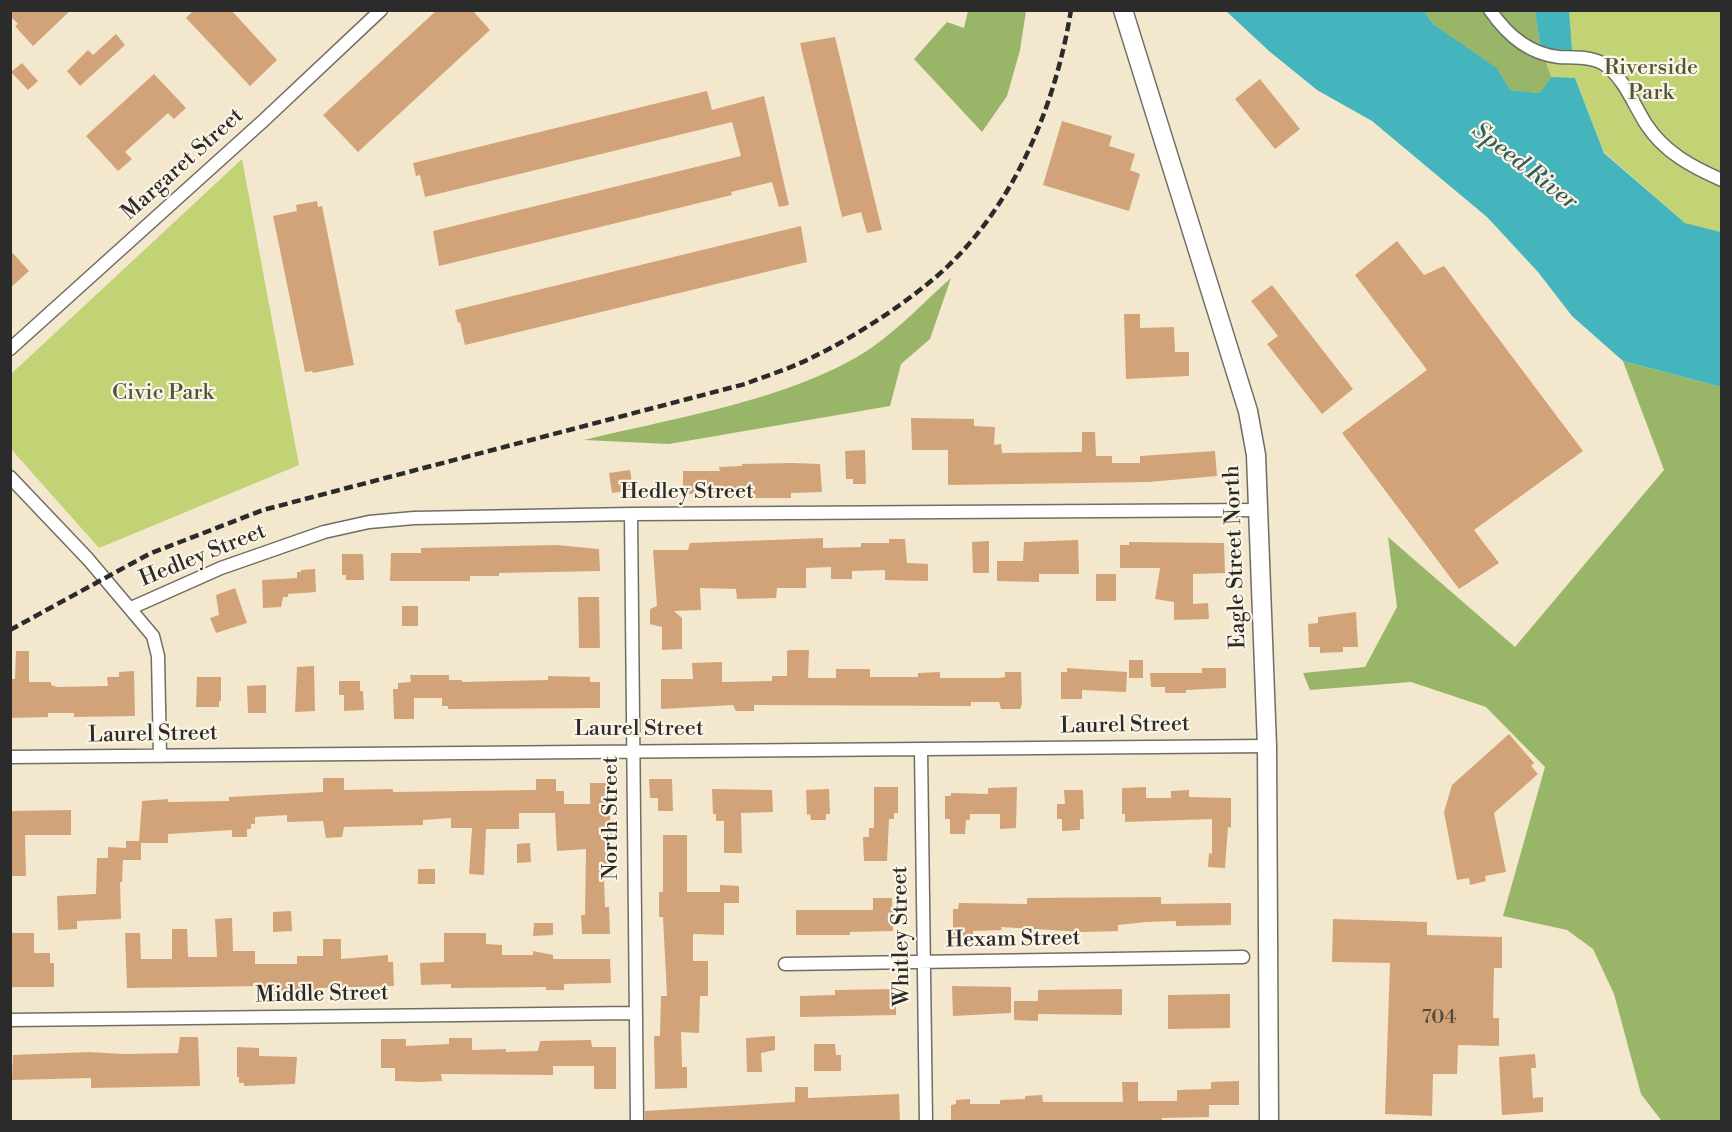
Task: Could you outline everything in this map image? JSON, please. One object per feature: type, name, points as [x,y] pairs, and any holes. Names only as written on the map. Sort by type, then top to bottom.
[{"type":"main road","name":"Eagle Street North","points":[[1123,10],[1248,411],[1256,454],[1260,510],[1267,746],[1269,1122]]},
{"type":"street","name":"Margaret Street","points":[[10,349],[263,122],[381,10]]},
{"type":"street","points":[[1490,10],[1521,44],[1533,51],[1546,55],[1587,58],[1607,66],[1619,79],[1659,143],[1695,168],[1722,180]]},
{"type":"street","points":[[10,477],[131,608],[153,636],[158,656],[160,756]]},
{"type":"street","name":"Hedley Street","points":[[131,608],[221,568],[324,532],[369,522],[631,514],[1260,510]]},
{"type":"street","name":"North Street","points":[[631,514],[634,1012],[637,1122]]},
{"type":"street","name":"Laurel Street","points":[[10,758],[633,750],[1267,746]]},
{"type":"street","name":"Whitley Street","points":[[921,749],[922,963],[926,1122]]},
{"type":"street","name":"Hexam Street","points":[[785,964],[1243,957]]},
{"type":"street","name":"Middle Street","points":[[10,1020],[634,1012]]},
{"type":"green space","points":[[968,11],[1026,11],[1020,50],[1007,96],[982,132],[914,59],[947,22],[964,28]]},
{"type":"green space","name":"Riverside Park","points":[[1424,11],[1721,11],[1721,232],[1685,223],[1604,152],[1575,78],[1540,93],[1510,90],[1433,24]]},
{"type":"green space","points":[[1424,11],[1535,11],[1541,49],[1551,77],[1540,93],[1510,90],[1497,68],[1433,24]]},
{"type":"green space","name":"Civic Park","points":[[242,159],[299,465],[99,548],[11,449],[11,374]]},
{"type":"green space","points":[[951,278],[930,339],[901,364],[890,406],[669,444],[584,440],[733,405],[807,381],[841,366],[882,340]]},
{"type":"green space","points":[[1623,361],[1721,387],[1721,1121],[1661,1120],[1641,1094],[1614,994],[1593,949],[1567,930],[1503,916],[1545,767],[1486,707],[1411,682],[1310,690],[1303,673],[1365,667],[1397,607],[1388,537],[1515,647],[1664,470]]},
{"type":"water","name":"Speed River","points":[[1226,11],[1424,11],[1433,24],[1497,68],[1510,90],[1540,93],[1551,77],[1575,78],[1604,153],[1685,223],[1721,232],[1721,387],[1623,361],[1572,316],[1538,272],[1487,217],[1372,121],[1317,90],[1269,51]]},
{"type":"water","points":[[1535,11],[1569,11],[1572,50],[1541,49]]},
{"type":"building","points":[[10,10],[71,10],[33,46],[15,26],[18,24],[10,16]]},
{"type":"building","points":[[194,10],[231,10],[277,60],[250,86],[186,18]]},
{"type":"building","points":[[437,10],[472,10],[490,30],[358,152],[323,115]]},
{"type":"building","points":[[116,34],[125,45],[80,86],[67,71],[88,50],[93,55]]},
{"type":"building","points":[[835,37],[882,230],[867,233],[861,212],[842,217],[800,43]]},
{"type":"building","points":[[22,63],[38,81],[28,90],[11,72]]},
{"type":"building","points":[[154,74],[186,108],[174,119],[168,113],[125,152],[132,159],[118,171],[86,136]]},
{"type":"building","points":[[1260,79],[1300,129],[1275,149],[1235,99]]},
{"type":"building","points":[[707,91],[712,110],[764,96],[789,205],[779,207],[772,182],[731,192],[732,195],[439,266],[433,231],[741,156],[732,122],[425,197],[420,175],[416,176],[413,163]]},
{"type":"building","points":[[1062,121],[1112,136],[1109,146],[1135,154],[1130,170],[1140,174],[1129,211],[1043,185]]},
{"type":"building","points":[[317,201],[318,207],[322,206],[354,365],[313,373],[312,371],[305,372],[273,216],[297,211],[296,205]]},
{"type":"building","points":[[801,226],[807,262],[465,345],[460,322],[458,323],[455,310]]},
{"type":"building","points":[[1397,241],[1424,275],[1444,266],[1583,451],[1474,530],[1499,563],[1459,589],[1342,433],[1427,370],[1355,275]]},
{"type":"building","points":[[10,250],[29,271],[10,288]]},
{"type":"building","points":[[1272,285],[1353,389],[1322,414],[1267,344],[1278,336],[1251,301]]},
{"type":"building","points":[[1124,314],[1140,314],[1140,328],[1174,327],[1175,352],[1189,352],[1189,376],[1126,379]]},
{"type":"building","points":[[911,418],[974,419],[974,426],[995,427],[994,445],[1001,444],[1002,453],[1082,452],[1082,432],[1095,432],[1096,456],[1112,456],[1112,463],[1140,463],[1140,456],[1215,451],[1217,476],[1149,482],[948,485],[948,450],[912,450]]},
{"type":"building","points":[[865,450],[866,484],[853,484],[853,479],[846,479],[845,451]]},
{"type":"building","points":[[742,464],[820,464],[822,492],[791,493],[791,498],[743,498],[742,493],[683,494],[683,471],[720,471],[719,467],[742,466]]},
{"type":"building","points":[[630,470],[633,490],[612,493],[609,473]]},
{"type":"building","points":[[823,538],[823,548],[861,547],[861,543],[889,543],[889,539],[905,539],[907,563],[928,564],[928,581],[885,580],[885,570],[852,571],[852,579],[831,579],[831,567],[806,568],[806,588],[777,588],[776,598],[737,599],[736,589],[700,588],[701,610],[674,611],[682,618],[682,649],[662,650],[662,627],[650,624],[650,609],[657,606],[653,550],[688,550],[690,543]]},
{"type":"building","points":[[1078,540],[1079,574],[1039,574],[1039,582],[997,581],[997,561],[1023,561],[1024,542]]},
{"type":"building","points":[[989,541],[989,573],[973,573],[972,542]]},
{"type":"building","points":[[1129,542],[1224,543],[1225,573],[1193,574],[1193,604],[1208,603],[1209,619],[1174,620],[1174,602],[1155,599],[1160,568],[1120,568],[1120,545],[1129,545]]},
{"type":"building","points":[[556,545],[599,549],[600,571],[499,573],[499,576],[470,576],[470,581],[390,581],[391,553],[421,553],[421,548]]},
{"type":"building","points":[[342,554],[363,554],[364,580],[346,580],[346,575],[342,575]]},
{"type":"building","points":[[315,569],[316,592],[288,594],[288,597],[283,597],[281,607],[263,608],[262,580],[297,578],[297,572],[301,570]]},
{"type":"building","points":[[1096,574],[1116,574],[1116,601],[1096,601]]},
{"type":"building","points":[[235,588],[247,623],[216,633],[210,618],[219,615],[216,595]]},
{"type":"building","points":[[578,597],[599,597],[600,648],[579,648]]},
{"type":"building","points":[[402,606],[418,606],[418,626],[402,626]]},
{"type":"building","points":[[1356,612],[1358,647],[1343,647],[1343,652],[1320,653],[1320,647],[1309,647],[1308,624],[1318,623],[1318,617]]},
{"type":"building","points":[[809,650],[808,678],[836,678],[836,669],[870,669],[870,677],[918,677],[918,673],[940,672],[940,678],[999,678],[1005,677],[1005,672],[1021,672],[1022,704],[1020,709],[1001,709],[999,702],[971,702],[971,706],[754,705],[754,711],[736,711],[733,705],[661,709],[661,679],[693,679],[692,663],[722,662],[722,682],[772,681],[772,676],[787,676],[787,651]]},
{"type":"building","points":[[16,651],[29,651],[29,682],[51,682],[51,685],[57,687],[108,686],[107,677],[119,677],[119,672],[134,671],[135,716],[74,717],[74,713],[48,713],[48,717],[10,718],[10,679],[15,679]]},
{"type":"building","points":[[1129,660],[1143,660],[1143,678],[1129,678]]},
{"type":"building","points":[[314,666],[315,711],[295,712],[297,667]]},
{"type":"building","points":[[1067,668],[1127,672],[1126,692],[1082,690],[1082,699],[1061,699],[1061,672],[1067,672]]},
{"type":"building","points":[[1202,668],[1226,668],[1226,688],[1165,693],[1165,687],[1151,687],[1150,673],[1202,673]]},
{"type":"building","points":[[410,675],[449,675],[449,680],[462,680],[462,682],[548,680],[548,676],[590,677],[590,682],[600,682],[600,708],[448,709],[448,706],[442,706],[442,698],[414,698],[414,719],[394,719],[393,689],[398,689],[398,683],[411,682]]},
{"type":"building","points":[[197,677],[221,677],[219,707],[196,707]]},
{"type":"building","points":[[339,681],[360,681],[364,710],[344,711],[344,695],[339,695]]},
{"type":"building","points":[[266,685],[266,713],[248,713],[247,686]]},
{"type":"building","points":[[1509,734],[1534,763],[1531,766],[1538,774],[1494,813],[1506,872],[1485,876],[1486,881],[1470,885],[1469,878],[1457,880],[1444,812],[1452,785]]},
{"type":"building","points":[[323,778],[344,778],[344,790],[393,789],[393,792],[536,790],[536,779],[556,779],[556,791],[564,791],[564,804],[590,804],[590,783],[610,783],[610,820],[615,820],[616,839],[612,840],[612,878],[604,878],[605,907],[609,907],[610,934],[582,934],[581,915],[585,915],[586,849],[557,851],[555,813],[519,813],[519,829],[486,829],[484,875],[469,874],[472,828],[451,828],[451,818],[423,820],[423,825],[344,827],[342,837],[326,838],[323,821],[287,822],[287,815],[255,817],[255,824],[251,824],[251,829],[247,829],[247,837],[232,837],[232,830],[168,834],[168,843],[141,843],[141,860],[123,860],[122,882],[120,882],[121,919],[77,921],[77,929],[58,930],[57,896],[96,894],[97,858],[108,858],[108,847],[126,848],[126,841],[139,841],[142,801],[168,799],[168,802],[229,801],[229,797],[323,792]]},
{"type":"building","points":[[649,779],[672,779],[673,811],[658,811],[658,798],[650,798]]},
{"type":"building","points":[[874,787],[898,787],[898,813],[894,813],[894,819],[889,819],[887,861],[864,861],[863,837],[869,837],[869,828],[874,828]]},
{"type":"building","points":[[1017,787],[1016,828],[1000,829],[1000,814],[970,814],[970,820],[966,820],[965,834],[950,834],[950,819],[945,819],[945,796],[951,796],[951,793],[988,794],[988,788]]},
{"type":"building","points":[[1146,787],[1146,798],[1171,798],[1171,791],[1189,790],[1189,797],[1231,798],[1231,828],[1228,827],[1225,868],[1208,867],[1209,853],[1212,854],[1212,819],[1125,822],[1125,814],[1122,814],[1122,788]]},
{"type":"building","points":[[712,789],[772,790],[773,812],[741,813],[742,853],[724,853],[724,821],[716,821],[716,814],[713,814]]},
{"type":"building","points":[[829,789],[830,814],[826,814],[826,820],[811,820],[810,814],[807,815],[806,790]]},
{"type":"building","points":[[1064,790],[1083,790],[1084,819],[1080,819],[1080,830],[1062,831],[1062,819],[1057,819],[1057,804],[1065,804]]},
{"type":"building","points":[[71,810],[71,835],[25,835],[26,876],[11,876],[10,811]]},
{"type":"building","points":[[663,835],[687,835],[687,892],[720,892],[720,885],[739,886],[739,903],[724,903],[724,935],[693,934],[693,961],[708,961],[708,996],[700,996],[699,1033],[681,1032],[682,1067],[687,1067],[687,1088],[655,1089],[654,1036],[660,1036],[661,996],[667,996],[663,917],[659,917],[659,892],[663,892]]},
{"type":"building","points":[[530,843],[531,862],[517,863],[517,844]]},
{"type":"building","points":[[418,869],[435,869],[435,884],[418,884]]},
{"type":"building","points":[[1161,897],[1161,904],[1231,903],[1231,925],[1176,926],[1176,921],[1146,922],[1118,925],[1118,931],[1084,932],[1001,927],[1002,930],[973,931],[973,936],[953,935],[953,909],[958,909],[959,903],[1027,904],[1027,898]]},
{"type":"building","points":[[873,898],[892,898],[893,931],[850,932],[850,935],[796,935],[796,910],[873,910]]},
{"type":"building","points":[[291,911],[292,931],[273,932],[273,912]]},
{"type":"building","points":[[232,918],[233,951],[255,951],[255,964],[297,964],[297,956],[323,956],[323,939],[341,939],[341,959],[388,955],[388,962],[393,962],[394,986],[318,988],[318,992],[287,992],[287,996],[264,996],[264,986],[127,988],[125,933],[140,933],[141,959],[172,959],[172,929],[187,929],[188,957],[217,957],[215,919]]},
{"type":"building","points":[[1333,919],[1427,922],[1427,935],[1502,937],[1502,968],[1494,968],[1493,1018],[1499,1018],[1499,1046],[1458,1045],[1457,1074],[1433,1074],[1432,1116],[1385,1114],[1390,963],[1332,962]]},
{"type":"building","points":[[534,923],[553,923],[553,935],[533,936]]},
{"type":"building","points":[[10,933],[34,933],[34,953],[50,953],[50,963],[54,963],[54,987],[10,987]]},
{"type":"building","points":[[444,933],[486,933],[486,944],[502,945],[502,955],[533,955],[533,951],[553,955],[553,959],[610,959],[611,983],[564,984],[564,990],[546,990],[546,987],[451,988],[451,984],[421,985],[420,963],[444,962]]},
{"type":"building","points":[[952,986],[1011,987],[1011,1013],[953,1016]]},
{"type":"building","points":[[896,989],[896,1015],[800,1017],[800,996],[835,995],[835,990]]},
{"type":"building","points":[[1122,989],[1122,1015],[1038,1014],[1038,1021],[1014,1020],[1014,1001],[1038,1001],[1038,990]]},
{"type":"building","points":[[1230,994],[1230,1028],[1168,1029],[1168,995]]},
{"type":"building","points":[[775,1036],[775,1050],[761,1053],[762,1072],[747,1072],[746,1038]]},
{"type":"building","points":[[180,1037],[198,1037],[200,1086],[91,1088],[91,1078],[12,1080],[13,1055],[89,1052],[178,1053]]},
{"type":"building","points":[[449,1038],[472,1038],[472,1050],[506,1049],[506,1052],[538,1051],[540,1041],[591,1040],[592,1047],[616,1047],[616,1089],[594,1089],[594,1066],[553,1066],[553,1075],[441,1074],[442,1081],[419,1082],[395,1081],[395,1068],[381,1068],[381,1039],[406,1039],[406,1046],[449,1044]]},
{"type":"building","points":[[814,1044],[835,1044],[836,1055],[841,1055],[841,1071],[814,1071]]},
{"type":"building","points":[[237,1047],[259,1048],[259,1056],[297,1057],[295,1084],[244,1086],[244,1083],[239,1083]]},
{"type":"building","points":[[1535,1054],[1536,1068],[1531,1068],[1533,1098],[1543,1097],[1543,1112],[1502,1115],[1499,1057]]},
{"type":"building","points":[[1239,1081],[1239,1105],[1209,1105],[1209,1117],[1162,1118],[1162,1122],[951,1122],[951,1105],[956,1104],[956,1100],[970,1099],[970,1104],[1000,1104],[1000,1100],[1025,1099],[1025,1096],[1042,1095],[1043,1102],[1123,1102],[1122,1082],[1138,1082],[1138,1101],[1177,1101],[1177,1090],[1211,1089],[1211,1082]]},
{"type":"building","points":[[795,1087],[808,1087],[808,1098],[899,1094],[900,1122],[645,1122],[645,1111],[795,1102]]},
{"type":"railway","points":[[10,630],[149,554],[263,510],[745,384],[797,365],[830,349],[884,316],[935,278],[973,239],[995,210],[1014,180],[1044,114],[1055,80],[1071,10]]}]
